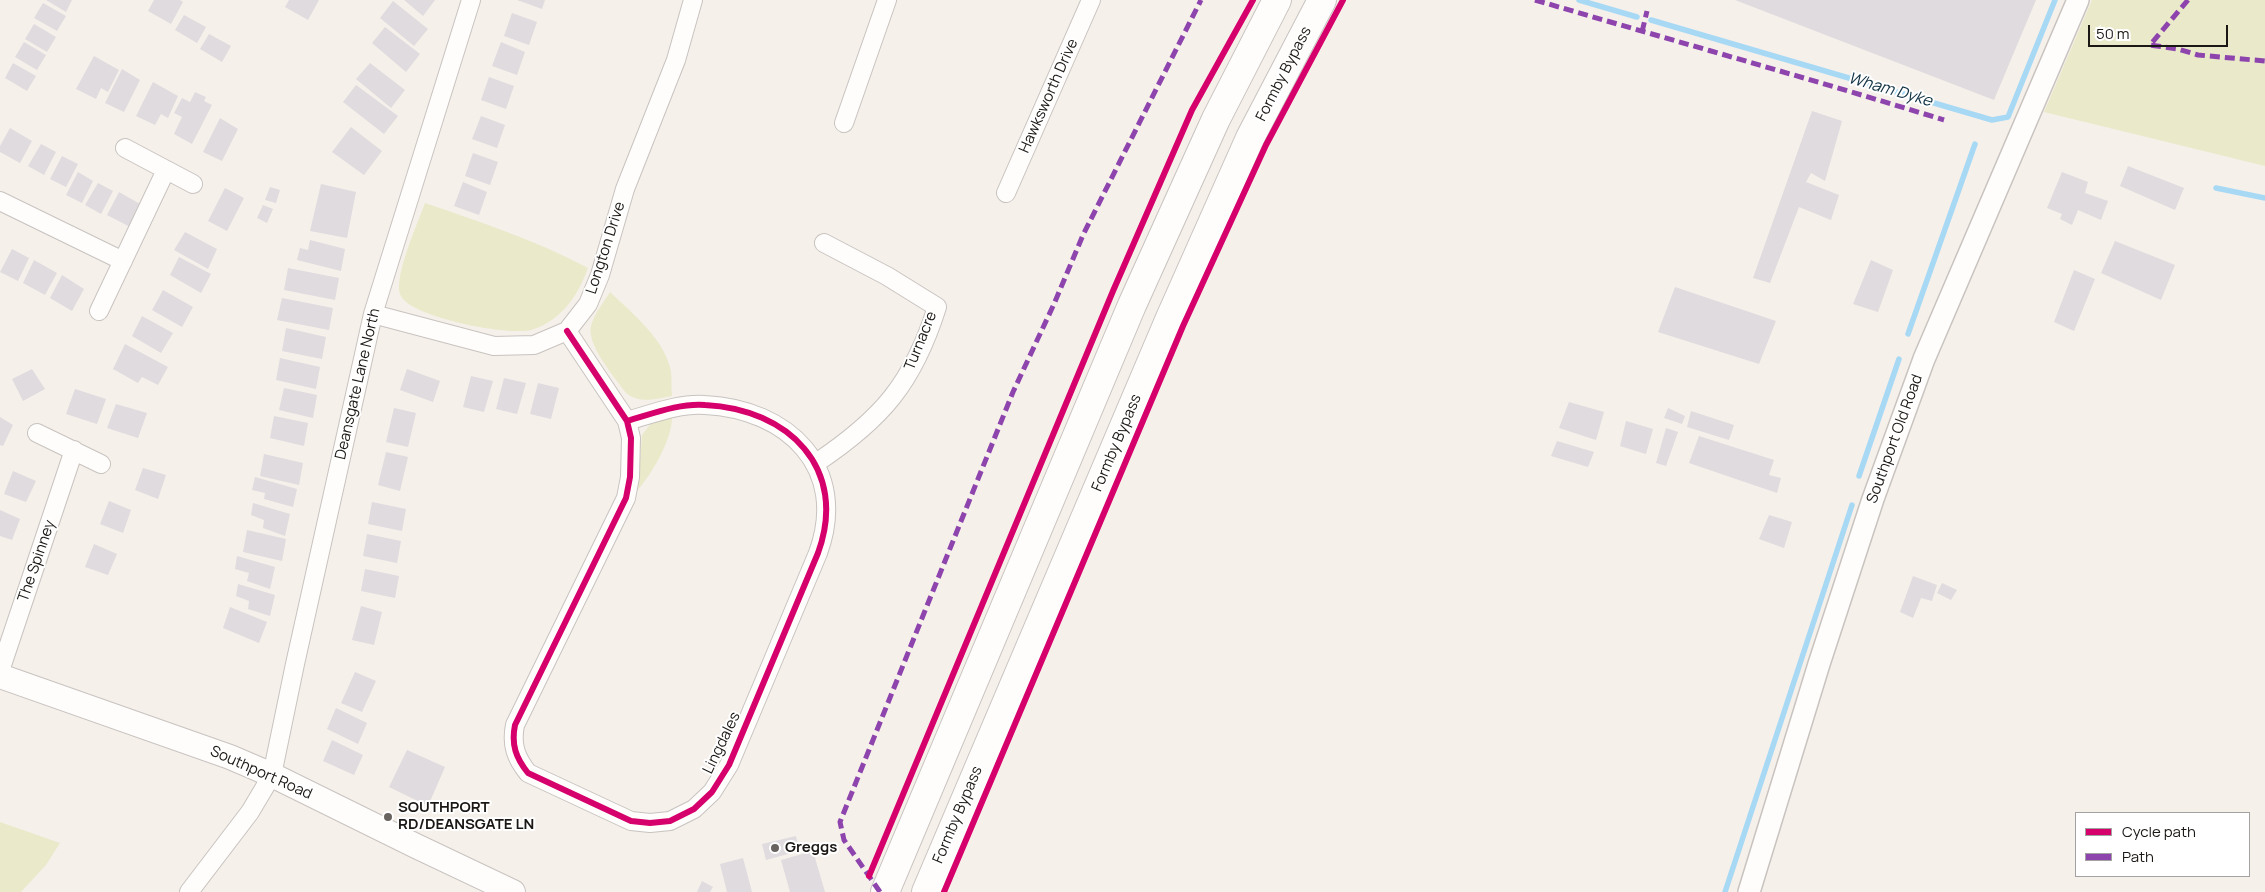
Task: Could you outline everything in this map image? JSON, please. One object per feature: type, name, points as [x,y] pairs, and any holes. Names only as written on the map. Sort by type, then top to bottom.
[{"type":"highway","points":[[885,892],[1132,305],[1216,119],[1277,0]]},
{"type":"highway","name":"Formby Bypass","points":[[926,892],[1170,318],[1250,138],[1322,0]]},
{"type":"main road","name":"Southport Road","points":[[0,676],[230,757],[272,775],[513,892]]},
{"type":"street","name":"Deansgate Lane North","points":[[189,892],[250,812],[272,775],[373,314],[471,0]]},
{"type":"street","name":"Longton Drive","points":[[567,331],[588,304],[600,275],[625,189],[676,60],[693,0]]},
{"type":"street","points":[[844,123],[887,0]]},
{"type":"street","name":"Hawksworth Drive","points":[[1006,193],[1091,0]]},
{"type":"street","name":"Southport Old Road","points":[[1749,892],[1819,664],[1864,526],[1917,378],[2078,0]]},
{"type":"street","points":[[125,148],[193,184]]},
{"type":"street","points":[[100,311],[166,170]]},
{"type":"street","points":[[0,201],[123,261]]},
{"type":"street","name":"Turnacre","points":[[816,463],[867,426],[890,402],[908,374],[937,306],[887,276],[824,243]]},
{"type":"street","points":[[373,314],[494,346],[534,344],[567,331]]},
{"type":"street","name":"Lingdales","points":[[567,331],[627,421],[631,438],[630,477],[626,498],[515,725],[513,734],[514,749],[519,762],[528,774],[631,821],[650,823],[670,821],[694,809],[712,792],[729,765],[824,538],[827,524],[827,506],[825,488],[816,463],[794,438],[774,422],[742,411],[697,405],[675,407],[627,421]]},
{"type":"street","points":[[37,433],[101,464]]},
{"type":"street","name":"The Spinney","points":[[0,671],[74,450]]},
{"type":"green space","points":[[2092,0],[2265,0],[2265,166],[2044,112]]},
{"type":"green space","points":[[425,203],[528,240],[588,268],[579,288],[560,314],[542,326],[531,330],[502,330],[481,327],[459,323],[420,310],[407,302],[400,294],[399,286],[403,262]]},
{"type":"green space","points":[[610,292],[638,318],[662,349],[668,360],[671,372],[672,396],[642,400],[631,396],[626,393],[602,361],[593,342],[591,326]]},
{"type":"green space","points":[[672,416],[665,447],[647,478],[634,494],[639,476],[642,435],[651,423]]},
{"type":"green space","points":[[0,822],[60,843],[46,865],[21,892],[0,892]]},
{"type":"building","points":[[46,0],[72,0],[66,12]]},
{"type":"building","points":[[154,0],[180,0],[183,2],[171,24],[148,11]]},
{"type":"building","points":[[289,0],[319,0],[308,20],[285,7]]},
{"type":"building","points":[[404,0],[435,0],[423,16]]},
{"type":"building","points":[[517,0],[545,0],[542,9]]},
{"type":"building","points":[[1735,0],[2036,0],[1994,100]]},
{"type":"building","points":[[393,1],[428,29],[414,46],[380,18]]},
{"type":"building","points":[[43,3],[66,16],[57,31],[34,18]]},
{"type":"building","points":[[512,13],[537,22],[529,45],[504,36]]},
{"type":"building","points":[[184,15],[206,27],[197,43],[175,30]]},
{"type":"building","points":[[34,24],[56,37],[47,52],[25,39]]},
{"type":"building","points":[[385,27],[420,54],[406,72],[372,43]]},
{"type":"building","points":[[209,34],[231,46],[222,62],[200,49]]},
{"type":"building","points":[[24,42],[46,55],[37,70],[15,57]]},
{"type":"building","points":[[501,42],[525,52],[517,75],[492,66]]},
{"type":"building","points":[[94,56],[119,70],[108,92],[101,88],[96,99],[76,89]]},
{"type":"building","points":[[13,63],[36,76],[27,91],[5,78]]},
{"type":"building","points":[[370,63],[405,90],[391,108],[356,79]]},
{"type":"building","points":[[122,69],[140,80],[124,112],[105,103]]},
{"type":"building","points":[[489,77],[514,86],[506,109],[481,100]]},
{"type":"building","points":[[153,82],[178,96],[168,118],[161,114],[155,125],[136,116]]},
{"type":"building","points":[[356,85],[398,116],[384,134],[343,102]]},
{"type":"building","points":[[195,92],[206,97],[204,101],[212,105],[192,144],[174,134],[182,117],[174,113],[182,98],[190,102]]},
{"type":"building","points":[[1812,111],[1842,121],[1825,181],[1811,173],[1806,182],[1839,195],[1831,220],[1799,207],[1770,283],[1753,278]]},
{"type":"building","points":[[481,116],[505,125],[497,148],[472,139]]},
{"type":"building","points":[[220,118],[238,129],[222,161],[203,152]]},
{"type":"building","points":[[351,127],[382,151],[364,175],[332,152]]},
{"type":"building","points":[[10,128],[32,141],[20,163],[0,152],[0,146]]},
{"type":"building","points":[[41,144],[56,152],[44,175],[28,166]]},
{"type":"building","points":[[473,153],[498,162],[490,185],[465,176]]},
{"type":"building","points":[[62,156],[78,164],[66,187],[50,179]]},
{"type":"building","points":[[2128,166],[2184,188],[2175,210],[2120,186]]},
{"type":"building","points":[[78,172],[93,181],[82,203],[66,195]]},
{"type":"building","points":[[2062,172],[2088,182],[2085,193],[2108,201],[2101,220],[2078,210],[2072,225],[2060,219],[2062,214],[2047,208]]},
{"type":"building","points":[[463,182],[487,192],[479,215],[454,206]]},
{"type":"building","points":[[98,183],[113,191],[101,214],[85,205]]},
{"type":"building","points":[[321,184],[356,192],[347,238],[310,231]]},
{"type":"building","points":[[270,187],[280,190],[276,203],[265,200]]},
{"type":"building","points":[[225,188],[244,198],[227,231],[208,221]]},
{"type":"building","points":[[119,192],[142,205],[130,227],[107,215]]},
{"type":"building","points":[[263,205],[273,209],[267,223],[257,218]]},
{"type":"building","points":[[185,232],[217,249],[208,269],[174,250]]},
{"type":"building","points":[[310,240],[345,249],[341,271],[297,260],[300,248],[308,250]]},
{"type":"building","points":[[2115,241],[2175,265],[2161,300],[2101,273]]},
{"type":"building","points":[[12,249],[29,258],[18,281],[0,272]]},
{"type":"building","points":[[179,257],[211,274],[201,293],[170,275]]},
{"type":"building","points":[[34,260],[57,273],[45,295],[23,283]]},
{"type":"building","points":[[1871,260],[1893,270],[1878,312],[1853,304]]},
{"type":"building","points":[[288,268],[339,278],[335,300],[284,290]]},
{"type":"building","points":[[2074,270],[2095,279],[2074,331],[2054,322]]},
{"type":"building","points":[[62,275],[84,289],[72,311],[50,298]]},
{"type":"building","points":[[1675,287],[1776,321],[1759,364],[1658,332]]},
{"type":"building","points":[[163,290],[193,307],[182,327],[152,310]]},
{"type":"building","points":[[282,298],[333,308],[329,330],[277,320]]},
{"type":"building","points":[[142,316],[173,333],[161,353],[132,336]]},
{"type":"building","points":[[286,328],[326,337],[322,359],[282,351]]},
{"type":"building","points":[[125,344],[168,367],[158,385],[142,377],[138,383],[113,369]]},
{"type":"building","points":[[280,358],[320,367],[316,389],[276,380]]},
{"type":"building","points":[[32,369],[45,389],[23,401],[12,379]]},
{"type":"building","points":[[407,369],[440,381],[433,402],[400,390]]},
{"type":"building","points":[[471,376],[493,381],[484,412],[463,407]]},
{"type":"building","points":[[504,378],[526,383],[517,414],[496,409]]},
{"type":"building","points":[[538,383],[559,388],[551,419],[530,414]]},
{"type":"building","points":[[284,388],[317,395],[313,418],[279,410]]},
{"type":"building","points":[[75,389],[106,399],[97,424],[66,414]]},
{"type":"building","points":[[1569,402],[1604,412],[1596,440],[1559,428]]},
{"type":"building","points":[[116,404],[147,413],[138,438],[107,428]]},
{"type":"building","points":[[394,408],[416,413],[408,447],[386,442]]},
{"type":"building","points":[[1668,408],[1685,416],[1682,424],[1664,418]]},
{"type":"building","points":[[1691,411],[1734,425],[1729,440],[1687,427]]},
{"type":"building","points":[[274,416],[308,423],[304,446],[270,438]]},
{"type":"building","points":[[0,417],[13,425],[3,446],[0,445]]},
{"type":"building","points":[[1626,421],[1653,429],[1646,454],[1620,446]]},
{"type":"building","points":[[1666,428],[1678,432],[1666,466],[1656,463]]},
{"type":"building","points":[[1699,436],[1774,460],[1769,475],[1781,478],[1777,493],[1689,463]]},
{"type":"building","points":[[1557,441],[1594,452],[1588,467],[1551,456]]},
{"type":"building","points":[[386,452],[408,457],[400,491],[378,485]]},
{"type":"building","points":[[264,454],[303,463],[299,485],[260,476]]},
{"type":"building","points":[[143,468],[166,475],[158,499],[135,490]]},
{"type":"building","points":[[13,471],[36,481],[26,502],[4,494]]},
{"type":"building","points":[[255,477],[297,489],[293,507],[264,499],[265,493],[252,490]]},
{"type":"building","points":[[109,501],[131,510],[123,533],[100,524]]},
{"type":"building","points":[[372,502],[406,509],[402,531],[368,524]]},
{"type":"building","points":[[253,503],[290,514],[285,536],[263,528],[264,520],[251,515]]},
{"type":"building","points":[[0,510],[20,519],[12,540],[0,536]]},
{"type":"building","points":[[1769,515],[1792,522],[1784,548],[1759,539]]},
{"type":"building","points":[[247,530],[286,539],[282,561],[243,552]]},
{"type":"building","points":[[367,534],[401,541],[397,563],[363,556]]},
{"type":"building","points":[[94,544],[117,554],[108,575],[85,567]]},
{"type":"building","points":[[237,556],[275,567],[270,589],[247,581],[249,573],[235,569]]},
{"type":"building","points":[[365,569],[399,576],[395,598],[361,591]]},
{"type":"building","points":[[1913,576],[1937,585],[1932,601],[1921,598],[1913,618],[1900,612]]},
{"type":"building","points":[[1942,583],[1957,590],[1951,600],[1937,593]]},
{"type":"building","points":[[238,584],[275,595],[270,616],[248,609],[249,601],[236,596]]},
{"type":"building","points":[[361,606],[382,612],[374,645],[352,640]]},
{"type":"building","points":[[230,607],[267,622],[259,643],[223,628]]},
{"type":"building","points":[[355,672],[376,681],[362,712],[341,703]]},
{"type":"building","points":[[336,708],[367,723],[358,744],[327,729]]},
{"type":"building","points":[[332,740],[363,755],[354,775],[323,761]]},
{"type":"building","points":[[407,750],[445,767],[428,806],[389,787]]},
{"type":"building","points":[[796,836],[799,851],[766,860],[762,844]]},
{"type":"building","points":[[813,851],[825,892],[790,892],[781,860]]},
{"type":"building","points":[[743,858],[752,892],[727,892],[720,864]]},
{"type":"building","points":[[702,881],[713,887],[710,892],[697,892]]},
{"type":"waterway","points":[[1579,0],[1637,17]]},
{"type":"waterway","name":"Wham Dyke","points":[[1651,20],[1992,120],[2008,117],[2055,0]]},
{"type":"waterway","points":[[1908,334],[1975,144]]},
{"type":"waterway","points":[[2216,188],[2265,198]]},
{"type":"waterway","points":[[1859,476],[1899,359]]},
{"type":"waterway","points":[[1725,892],[1852,505]]},
{"type":"marked path","points":[[880,892],[844,840],[840,822],[1013,392],[1054,304],[1083,235],[1201,0]]},
{"type":"marked path","points":[[1535,0],[1944,120]]},
{"type":"marked path","points":[[2188,0],[2150,45],[2178,49],[2198,55],[2265,61]]},
{"type":"marked path","points":[[1642,32],[1647,11]]},
{"type":"cycle path","points":[[869,876],[1113,291],[1192,110],[1253,0]]},
{"type":"cycle path","points":[[944,892],[1183,326],[1266,145],[1343,0]]},
{"type":"cycle path","points":[[567,331],[627,421],[631,438],[630,477],[626,498],[515,725],[514,745],[520,762],[528,773],[631,821],[650,823],[670,821],[694,809],[712,792],[729,765],[818,553],[825,522],[825,495],[818,470],[804,449],[785,431],[762,418],[735,409],[695,405],[666,410],[627,421]]},
{"type":"place","name":"SOUTHPORT RD/DEANSGATE LN","points":[[388,817]]},
{"type":"place","name":"Greggs","points":[[775,848]]}]
